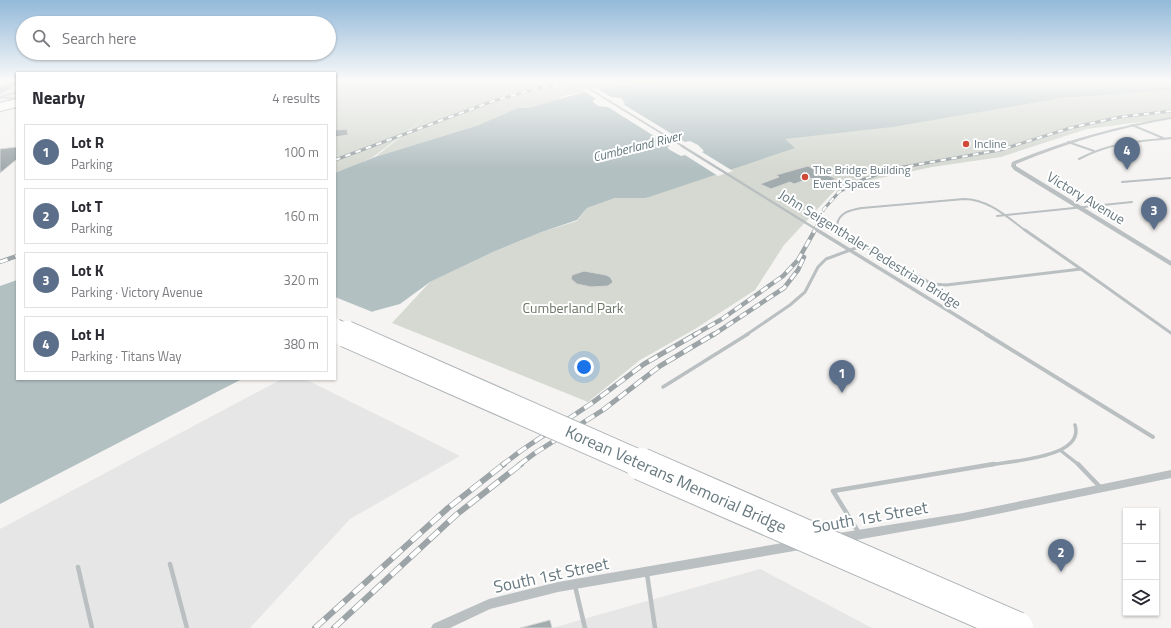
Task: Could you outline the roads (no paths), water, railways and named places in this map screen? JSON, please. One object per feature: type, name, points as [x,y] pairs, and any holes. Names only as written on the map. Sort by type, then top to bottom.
[{"type":"main road","name":"Korean Veterans Memorial Bridge","points":[[336,329],[703,492],[1017,628]]},
{"type":"street","name":"John Seigenthaler Pedestrian Bridge","points":[[622,109],[1153,437]]},
{"type":"street","points":[[1068,142],[1132,125],[1171,118]]},
{"type":"street","name":"Victory Avenue","points":[[1068,142],[1014,163],[1013,166],[1171,264]]},
{"type":"street","name":"South 1st Street","points":[[437,628],[489,604],[558,587],[963,517],[1171,474]]},
{"type":"lane","points":[[1132,125],[1164,138]]},
{"type":"lane","points":[[1079,159],[1094,151],[1121,143],[1171,138]]},
{"type":"lane","points":[[1068,142],[1094,151]]},
{"type":"lane","points":[[1122,182],[1171,178]]},
{"type":"lane","points":[[1081,269],[937,285],[928,283],[850,236],[837,225],[838,219],[841,214],[850,210],[862,208],[964,198],[982,201],[1081,269],[1171,333]]},
{"type":"lane","points":[[997,216],[1132,202]]},
{"type":"lane","points":[[663,387],[750,333],[790,305],[805,292],[818,267],[826,259],[864,245]]},
{"type":"lane","points":[[1163,260],[1171,259]]},
{"type":"lane","points":[[860,535],[833,491],[968,470],[1060,450],[1066,448],[1075,439],[1077,434],[1075,426]]},
{"type":"lane","points":[[1060,450],[1080,466],[1102,489]]},
{"type":"lane","points":[[170,564],[187,628]]},
{"type":"lane","points":[[78,567],[92,628]]},
{"type":"lane","points":[[646,572],[655,628]]},
{"type":"lane","points":[[575,584],[580,612],[585,628]]},
{"type":"water","name":"Cumberland River","points":[[515,109],[995,109],[892,127],[785,139],[795,148],[646,198],[615,198],[587,208],[577,220],[539,233],[493,252],[430,282],[400,304],[374,311],[336,331],[336,173],[375,157],[479,125]]},
{"type":"water","points":[[16,280],[16,380],[240,380],[0,504],[0,286]]},
{"type":"railway","points":[[336,160],[471,109]]},
{"type":"railway","points":[[814,231],[824,209],[839,192],[862,180],[892,169],[1000,150],[1070,128],[1120,117],[1171,111]]},
{"type":"railway","points":[[694,335],[722,319],[783,276],[798,260],[815,230]]},
{"type":"railway","points":[[0,262],[16,256]]},
{"type":"railway","points":[[713,335],[784,288],[798,270],[804,257]]},
{"type":"railway","points":[[502,465],[592,403],[644,364],[696,334]]},
{"type":"railway","points":[[519,465],[535,453],[603,410],[660,366],[714,334]]},
{"type":"railway","points":[[315,628],[448,508],[504,464]]},
{"type":"railway","points":[[334,628],[456,515],[521,464]]},
{"type":"place","name":"Incline","points":[[966,144]]},
{"type":"place","name":"Lot H","points":[[1127,170]]},
{"type":"place","name":"The Bridge Building Event Spaces","points":[[805,177]]},
{"type":"place","name":"Lot K","points":[[1154,230]]},
{"type":"place","name":"Lot R","points":[[842,393]]},
{"type":"place","name":"Lot T","points":[[1061,572]]},
{"type":"park label","name":"Cumberland Park","points":[[573,308]]}]
